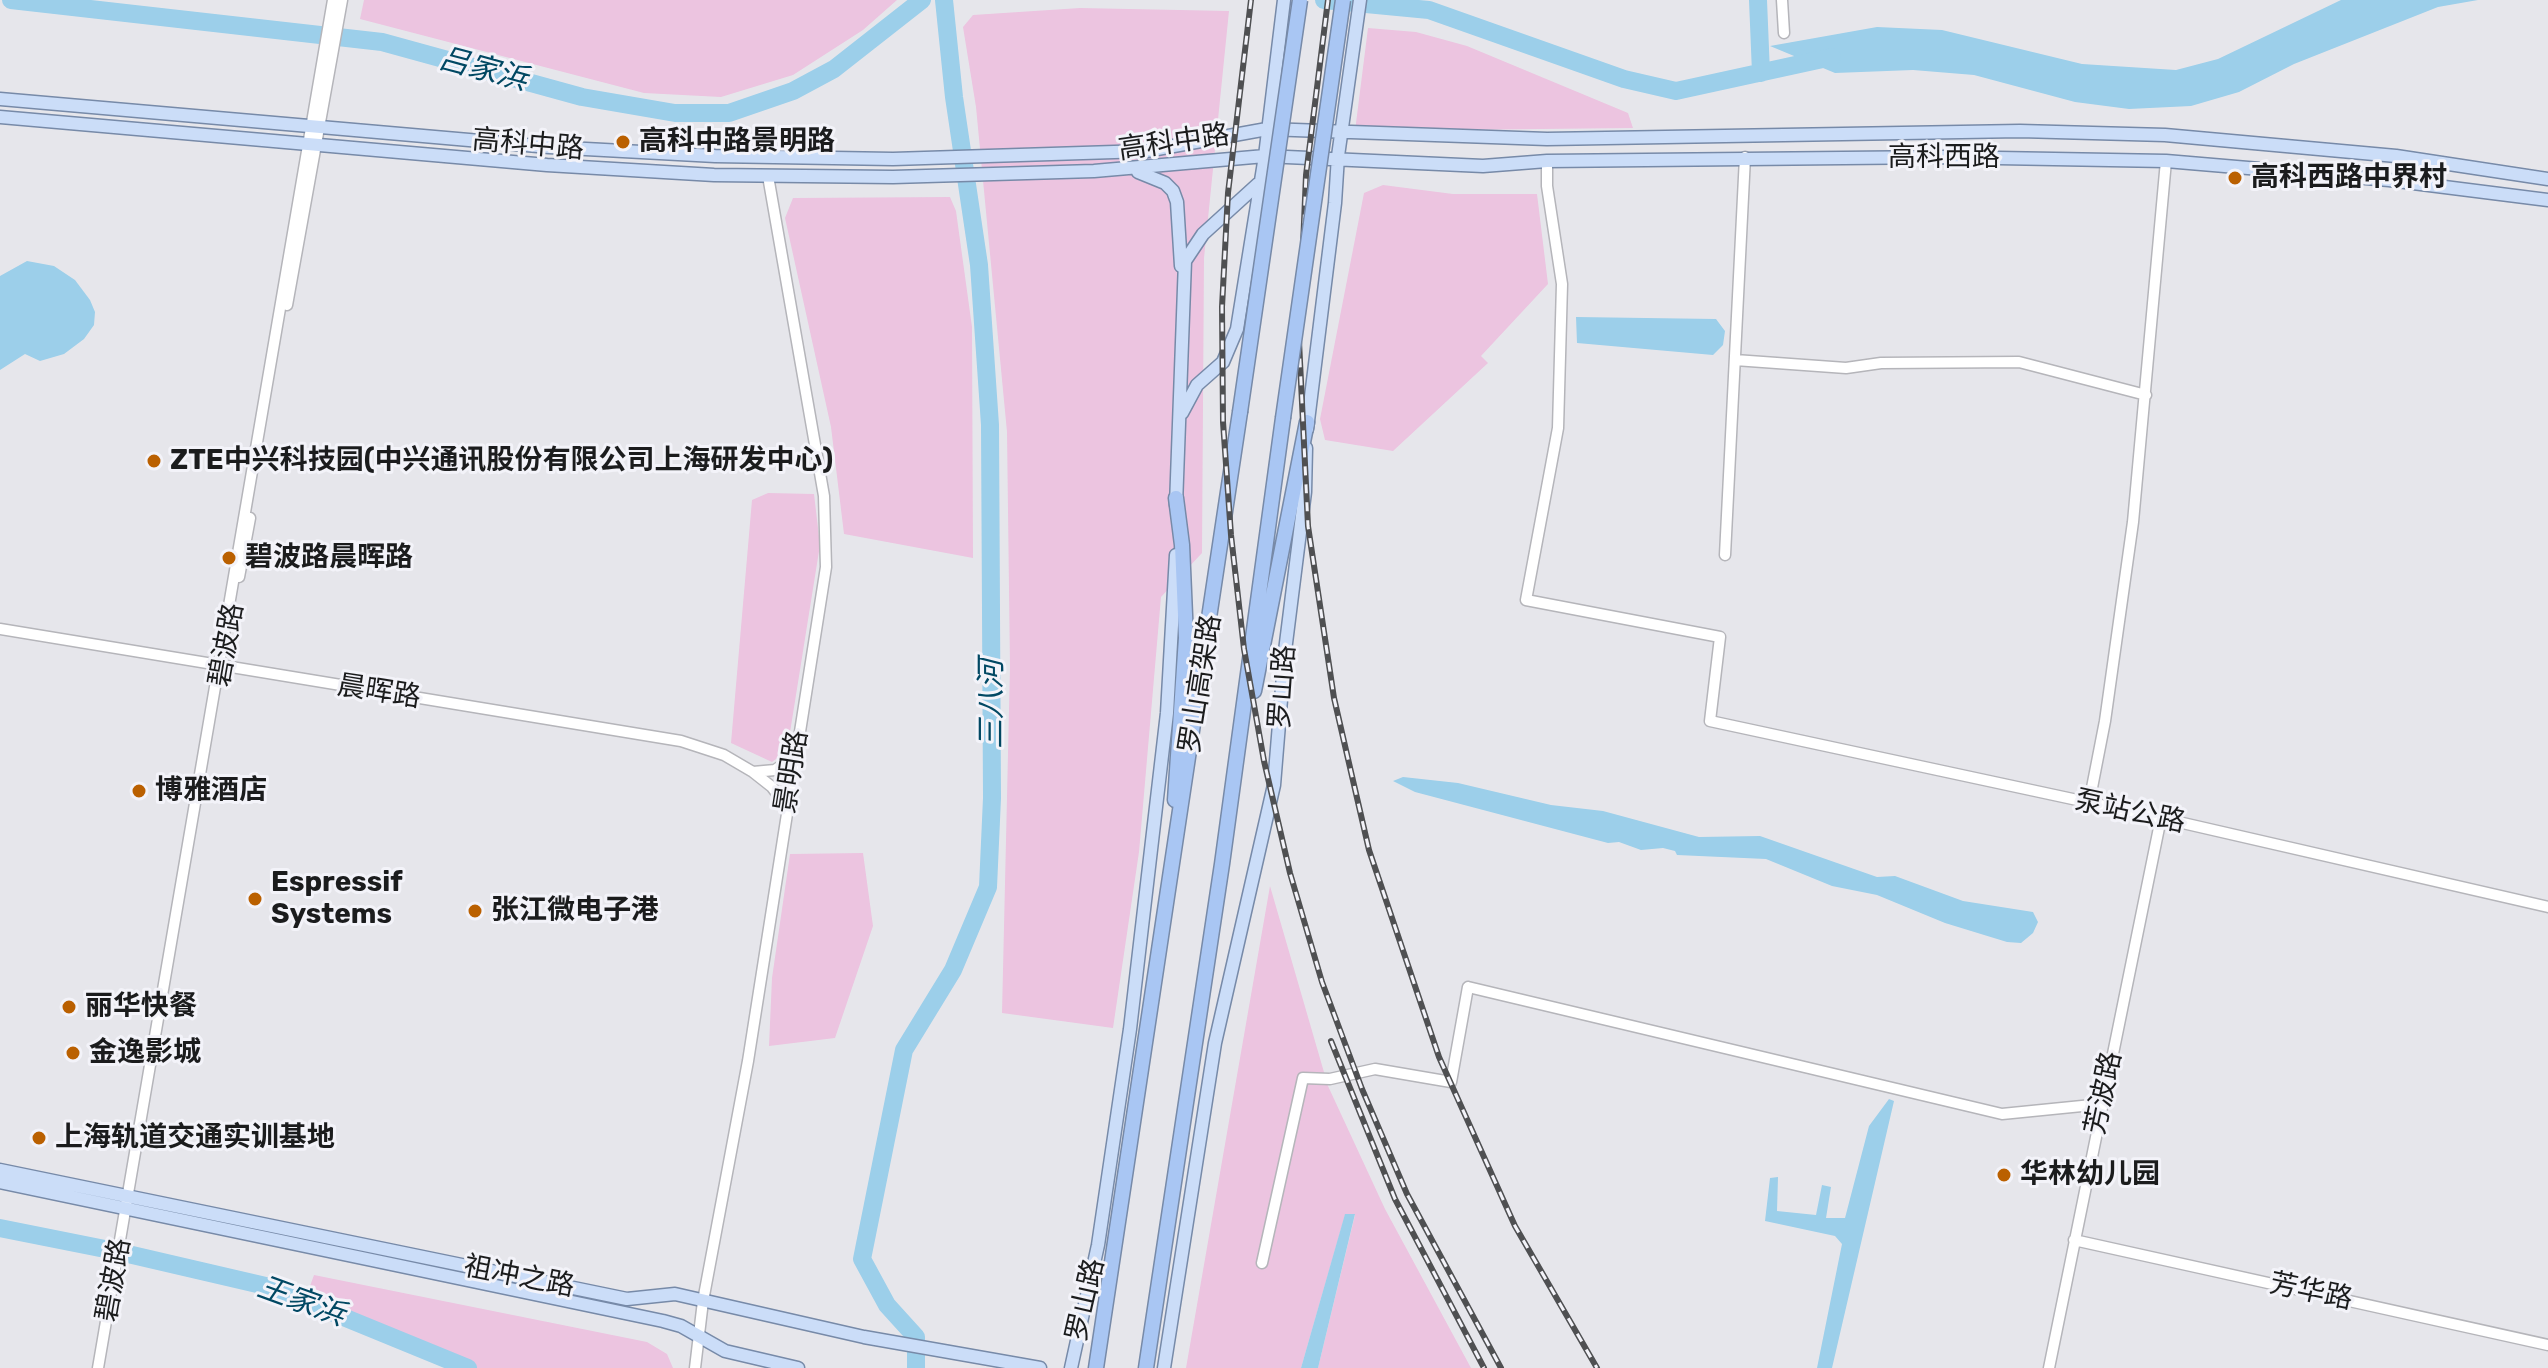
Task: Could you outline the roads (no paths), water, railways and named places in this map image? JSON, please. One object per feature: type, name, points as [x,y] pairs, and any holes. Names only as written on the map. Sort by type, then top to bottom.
[{"type":"highway","name":"罗山高架路","points":[[1096,1368],[1300,0]]},
{"type":"highway","name":"罗山高架路","points":[[1146,1368],[1222,864],[1343,0]]},
{"type":"highway","points":[[1222,864],[1307,422]]},
{"type":"highway","points":[[1174,854],[1186,638],[1182,545],[1176,498]]},
{"type":"main road","name":"罗山路","points":[[1180,420],[1197,385],[1223,362],[1233,341],[1265,156],[1284,0]]},
{"type":"main road","name":"罗山路","points":[[1164,1368],[1218,1029],[1274,785],[1285,651],[1305,492],[1307,422],[1360,0]]},
{"type":"main road","name":"高科中路","points":[[0,99],[647,154],[839,159],[1146,151],[1267,129],[1343,131]]},
{"type":"main road","name":"高科中路","points":[[0,117],[602,169],[768,176],[946,175],[1131,169],[1265,156],[1338,156]]},
{"type":"main road","name":"高科西路","points":[[1343,131],[1547,139],[2020,131],[2165,135],[2396,156],[2548,179]]},
{"type":"main road","name":"高科西路","points":[[1338,156],[1483,166],[1547,161],[1745,157],[2166,161],[2389,180],[2548,200]]},
{"type":"main road","points":[[1131,169],[1154,177],[1173,191],[1177,202],[1182,288]]},
{"type":"main road","name":"罗山路","points":[[1071,1368],[1098,1245],[1140,949],[1173,644],[1185,261],[1191,249],[1258,184]]},
{"type":"main road","name":"祖冲之路","points":[[0,1170],[127,1203],[663,1321],[698,1334],[739,1355],[798,1368]]},
{"type":"main road","name":"祖冲之路","points":[[0,1182],[127,1203],[627,1299],[675,1294],[864,1337],[1040,1368]]},
{"type":"main road","points":[[1059,1368],[1074,1347]]},
{"type":"street","points":[[325,68],[333,0]]},
{"type":"street","points":[[325,68],[342,0]]},
{"type":"street","points":[[1782,0],[1784,33]]},
{"type":"street","name":"碧波路","points":[[98,1368],[145,1096],[155,1058],[325,68]]},
{"type":"street","points":[[1725,555],[1745,157]]},
{"type":"street","name":"泵站公路","points":[[1547,161],[1547,186],[1562,284],[1558,428],[1526,600],[1720,637],[1710,721],[2161,818],[2548,907]]},
{"type":"street","points":[[2089,803],[2119,623],[2146,395],[2166,161]]},
{"type":"street","name":"景明路","points":[[695,1368],[703,1301],[748,1061],[826,567],[827,520],[768,176]]},
{"type":"street","points":[[1735,360],[1846,368],[1881,363],[2019,362],[2146,395]]},
{"type":"street","name":"晨晖路","points":[[0,629],[681,741],[724,755],[753,772],[772,787],[787,807]]},
{"type":"street","points":[[753,772],[775,770],[795,756]]},
{"type":"street","name":"芳波路","points":[[2049,1368],[2161,818]]},
{"type":"street","points":[[1262,1263],[1303,1078],[1330,1079],[1375,1069],[1451,1082],[1468,987],[2002,1114],[2102,1104]]},
{"type":"street","name":"芳华路","points":[[2074,1240],[2548,1345]]},
{"type":"water","points":[[2341,0],[2478,0],[2438,7],[2294,64],[2239,92],[2191,106],[2129,109],[2075,102],[1974,75],[1913,70],[1835,73],[1770,46],[1877,27],[1942,30],[2082,64],[2176,70],[2218,59]]},
{"type":"water","points":[[27,261],[54,266],[75,280],[90,300],[95,312],[94,325],[84,339],[64,354],[40,361],[25,354],[0,370],[0,276]]},
{"type":"water","points":[[1576,317],[1716,319],[1725,331],[1723,345],[1713,355],[1577,343]]},
{"type":"water","points":[[1403,777],[1458,783],[1551,805],[1603,811],[1699,837],[1760,836],[1877,877],[1895,876],[1963,901],[2033,912],[2038,922],[2033,933],[2021,943],[2007,942],[1945,923],[1877,895],[1832,886],[1766,859],[1677,855],[1675,851],[1663,848],[1641,850],[1619,842],[1608,843],[1415,792],[1393,781]]},
{"type":"water","points":[[1889,1099],[1894,1101],[1832,1368],[1817,1368],[1842,1244],[1835,1236],[1765,1221],[1770,1178],[1778,1177],[1777,1211],[1816,1215],[1822,1185],[1831,1187],[1826,1218],[1845,1218],[1869,1126]]},
{"type":"water","points":[[1345,1214],[1355,1214],[1318,1368],[1301,1368]]},
{"type":"waterway","name":"吕家浜","points":[[11,0],[382,42],[582,97],[675,113],[729,113],[793,91],[834,69],[922,0]]},
{"type":"waterway","name":"三八河","points":[[916,1368],[916,1337],[887,1305],[862,1259],[904,1050],[953,970],[988,887],[992,798],[990,425],[979,265],[954,97],[944,0]]},
{"type":"waterway","points":[[1324,0],[1429,10],[1624,79],[1676,91],[1832,57]]},
{"type":"waterway","points":[[1758,0],[1761,73]]},
{"type":"waterway","name":"王家浜","points":[[0,1228],[110,1250]]},
{"type":"waterway","name":"王家浜","points":[[128,1254],[270,1287],[468,1368]]},
{"type":"railway","points":[[1251,0],[1228,193],[1222,307],[1223,422],[1231,535],[1244,649],[1264,761],[1290,873],[1322,982],[1362,1089],[1407,1194],[1501,1368]]},
{"type":"railway","points":[[1328,0],[1306,175],[1299,341],[1308,526],[1334,698],[1369,850],[1439,1057],[1515,1226],[1597,1368]]},
{"type":"railway","points":[[1331,1041],[1395,1199],[1484,1368]]},
{"type":"place","name":"高科中路景明路","points":[[623,142]]},
{"type":"place","name":"高科西路中界村","points":[[2235,178]]},
{"type":"place","name":"ZTE中兴科技园(中兴通讯股份有限公司上海研发中心)","points":[[154,461]]},
{"type":"place","name":"碧波路晨晖路","points":[[229,558]]},
{"type":"place","name":"博雅酒店","points":[[139,791]]},
{"type":"place","name":"Espressif Systems","points":[[255,899]]},
{"type":"place","name":"张江微电子港","points":[[475,911]]},
{"type":"place","name":"丽华快餐","points":[[69,1007]]},
{"type":"place","name":"金逸影城","points":[[73,1053]]},
{"type":"place","name":"上海轨道交通实训基地","points":[[39,1138]]},
{"type":"place","name":"华林幼儿园","points":[[2004,1175]]}]
